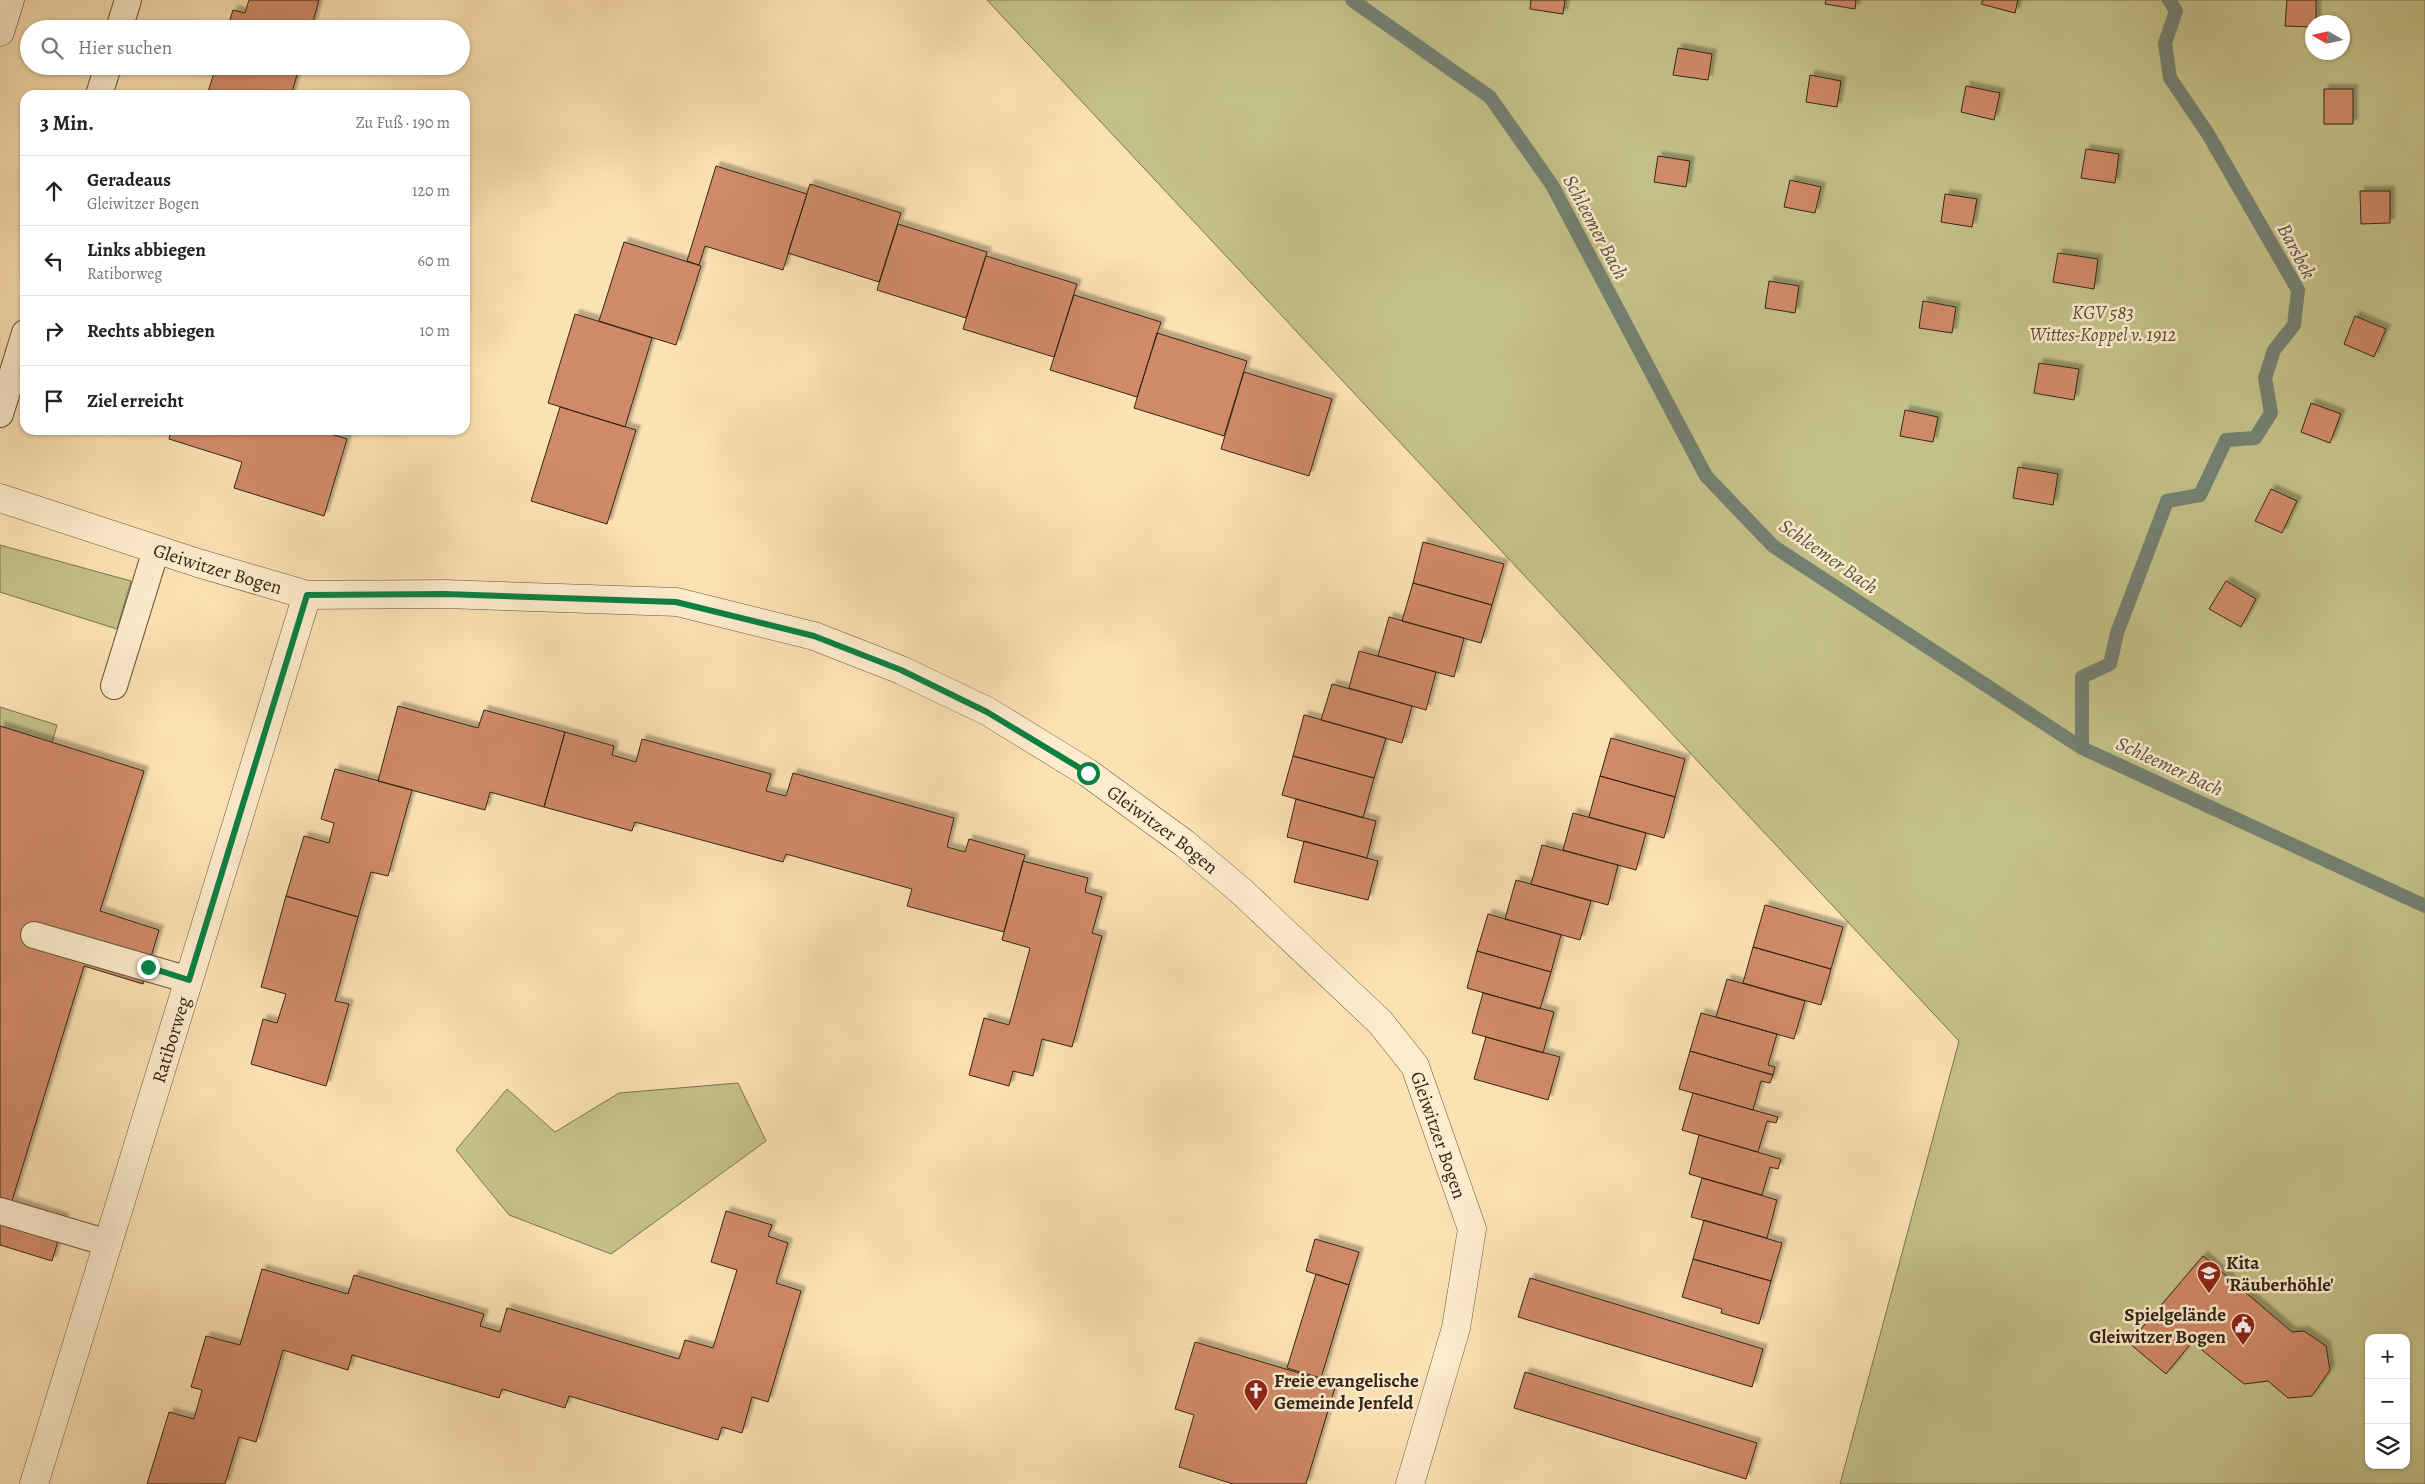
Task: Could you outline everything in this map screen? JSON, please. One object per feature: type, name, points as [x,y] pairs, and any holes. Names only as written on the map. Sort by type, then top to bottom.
[{"type":"street","points":[[0,32],[10,0]]},
{"type":"street","name":"Gleiwitzer Bogen","points":[[0,498],[156,550],[307,595],[445,594],[676,602],[814,636],[901,670],[987,712],[1088,773],[1184,843],[1241,891],[1380,1022],[1415,1066],[1472,1229],[1456,1328],[1410,1484]]},
{"type":"street","name":"Ratiborweg","points":[[34,1484],[307,595]]},
{"type":"lane","points":[[122,20],[128,0]]},
{"type":"lane","points":[[101,90],[105,75]]},
{"type":"lane","points":[[0,414],[20,349]]},
{"type":"lane","points":[[114,686],[156,550]]},
{"type":"lane","points":[[34,935],[189,980]]},
{"type":"lane","points":[[0,1211],[108,1243]]},
{"type":"green space","name":"KGV 583 Wittes-Koppel v. 1912","points":[[987,0],[2425,0],[2425,1484],[1840,1484],[1959,1041]]},
{"type":"green space","points":[[0,545],[131,581],[117,629],[0,592]]},
{"type":"green space","points":[[0,707],[57,725],[52,743],[0,726]]},
{"type":"green space","points":[[738,1083],[766,1141],[611,1254],[509,1215],[456,1150],[507,1089],[555,1132],[619,1093]]},
{"type":"building","points":[[249,0],[319,0],[313,20],[230,20],[233,10],[245,13]]},
{"type":"building","points":[[1531,0],[1565,0],[1563,14],[1530,9]]},
{"type":"building","points":[[1826,0],[1856,0],[1855,9],[1825,4]]},
{"type":"building","points":[[1983,0],[2018,0],[2015,13],[1981,4]]},
{"type":"building","points":[[2287,0],[2316,0],[2316,15],[2305,15],[2305,27],[2285,26]]},
{"type":"building","points":[[1678,48],[1712,54],[1708,80],[1673,75]]},
{"type":"building","points":[[213,75],[297,75],[292,90],[209,90]]},
{"type":"building","points":[[1810,75],[1841,81],[1837,107],[1806,102]]},
{"type":"building","points":[[1966,86],[2000,93],[1994,120],[1961,112]]},
{"type":"building","points":[[2324,89],[2353,89],[2353,124],[2324,124]]},
{"type":"building","points":[[2086,149],[2119,154],[2115,183],[2081,178]]},
{"type":"building","points":[[1658,156],[1690,161],[1686,187],[1654,182]]},
{"type":"building","points":[[716,166],[807,194],[783,270],[705,246],[699,265],[687,261]]},
{"type":"building","points":[[1790,180],[1821,187],[1815,213],[1784,207]]},
{"type":"building","points":[[810,184],[901,213],[879,282],[788,253]]},
{"type":"building","points":[[2360,191],[2390,191],[2390,223],[2361,224]]},
{"type":"building","points":[[1945,194],[1977,199],[1972,227],[1941,222]]},
{"type":"building","points":[[898,224],[987,252],[966,318],[877,290]]},
{"type":"building","points":[[624,242],[701,266],[676,345],[599,321]]},
{"type":"building","points":[[2058,253],[2098,259],[2094,289],[2053,282]]},
{"type":"building","points":[[986,256],[1077,284],[1054,357],[963,329]]},
{"type":"building","points":[[1769,281],[1799,286],[1795,313],[1765,308]]},
{"type":"building","points":[[1074,295],[1161,322],[1137,397],[1050,370]]},
{"type":"building","points":[[1923,301],[1956,307],[1952,333],[1919,328]]},
{"type":"building","points":[[575,314],[652,338],[625,427],[548,403]]},
{"type":"building","points":[[2355,316],[2386,329],[2374,357],[2344,344]]},
{"type":"building","points":[[1157,333],[1247,361],[1224,436],[1134,408]]},
{"type":"building","points":[[2039,363],[2079,369],[2074,400],[2034,393]]},
{"type":"building","points":[[1244,372],[1332,399],[1309,476],[1221,449]]},
{"type":"building","points":[[2311,403],[2341,414],[2330,443],[2301,432]]},
{"type":"building","points":[[560,407],[636,430],[607,524],[531,501]]},
{"type":"building","points":[[1905,410],[1938,417],[1933,442],[1900,436]]},
{"type":"building","points":[[170,435],[334,435],[347,439],[324,516],[234,488],[242,462],[169,439]]},
{"type":"building","points":[[2018,467],[2058,474],[2053,505],[2013,498]]},
{"type":"building","points":[[2271,489],[2297,501],[2282,533],[2255,521]]},
{"type":"building","points":[[1423,542],[1504,564],[1492,605],[1413,583]]},
{"type":"building","points":[[2226,581],[2256,599],[2241,627],[2209,609]]},
{"type":"building","points":[[1413,583],[1492,605],[1481,643],[1402,621]]},
{"type":"building","points":[[1389,617],[1464,638],[1454,677],[1378,656]]},
{"type":"building","points":[[1359,651],[1436,672],[1426,710],[1349,688]]},
{"type":"building","points":[[1332,684],[1412,706],[1402,743],[1321,720]]},
{"type":"building","points":[[398,706],[478,728],[484,710],[565,732],[544,807],[490,792],[485,810],[378,781]]},
{"type":"building","points":[[1304,715],[1386,738],[1374,778],[1293,756]]},
{"type":"building","points":[[0,726],[144,771],[100,911],[159,930],[143,984],[84,966],[12,1201],[65,1218],[52,1261],[0,1245]]},
{"type":"building","points":[[565,732],[614,746],[612,755],[636,762],[642,739],[771,774],[766,791],[786,796],[793,773],[954,818],[947,847],[965,852],[969,839],[1025,855],[1004,932],[907,906],[912,889],[786,854],[783,862],[635,822],[632,831],[544,807]]},
{"type":"building","points":[[1611,738],[1685,759],[1675,797],[1600,776]]},
{"type":"building","points":[[1293,756],[1374,778],[1363,818],[1282,795]]},
{"type":"building","points":[[335,769],[412,790],[388,876],[371,872],[358,917],[286,896],[304,836],[329,843],[334,823],[321,819]]},
{"type":"building","points":[[1600,776],[1675,797],[1664,838],[1589,817]]},
{"type":"building","points":[[1296,799],[1376,821],[1367,858],[1287,837]]},
{"type":"building","points":[[1573,813],[1646,833],[1636,870],[1563,850]]},
{"type":"building","points":[[1304,841],[1378,861],[1368,900],[1294,882]]},
{"type":"building","points":[[1542,845],[1618,865],[1608,905],[1531,884]]},
{"type":"building","points":[[1023,861],[1088,878],[1085,892],[1102,897],[1092,933],[1102,936],[1072,1047],[1042,1039],[1033,1076],[1013,1071],[1009,1086],[969,1075],[984,1018],[1009,1025],[1030,948],[1002,940]]},
{"type":"building","points":[[1516,880],[1591,901],[1580,940],[1505,919]]},
{"type":"building","points":[[286,896],[358,917],[335,1001],[349,1004],[326,1086],[251,1064],[263,1019],[277,1023],[286,994],[261,987]]},
{"type":"building","points":[[1765,905],[1843,927],[1831,969],[1753,947]]},
{"type":"building","points":[[1488,914],[1561,935],[1551,972],[1477,951]]},
{"type":"building","points":[[1753,947],[1831,969],[1821,1005],[1743,983]]},
{"type":"building","points":[[1477,951],[1551,972],[1540,1009],[1467,988]]},
{"type":"building","points":[[1727,979],[1805,1001],[1794,1039],[1716,1017]]},
{"type":"building","points":[[1483,993],[1554,1012],[1543,1053],[1472,1033]]},
{"type":"building","points":[[1701,1013],[1777,1034],[1768,1065],[1775,1067],[1773,1075],[1690,1051]]},
{"type":"building","points":[[1486,1037],[1560,1057],[1548,1100],[1474,1079]]},
{"type":"building","points":[[1690,1051],[1773,1075],[1770,1083],[1761,1081],[1753,1110],[1679,1089]]},
{"type":"building","points":[[1693,1093],[1778,1117],[1776,1123],[1767,1121],[1758,1152],[1682,1130]]},
{"type":"building","points":[[1699,1135],[1781,1159],[1778,1169],[1770,1167],[1762,1195],[1689,1174]]},
{"type":"building","points":[[1702,1178],[1777,1200],[1767,1238],[1691,1217]]},
{"type":"building","points":[[726,1211],[772,1225],[768,1236],[788,1243],[776,1283],[801,1291],[768,1402],[752,1397],[742,1433],[722,1427],[718,1440],[569,1396],[565,1408],[502,1389],[499,1398],[352,1355],[348,1370],[283,1350],[256,1442],[239,1437],[225,1484],[147,1484],[169,1412],[194,1419],[202,1390],[191,1387],[206,1336],[240,1345],[262,1269],[348,1294],[354,1275],[484,1314],[480,1326],[500,1332],[507,1308],[679,1359],[685,1340],[713,1348],[737,1270],[711,1262]]},
{"type":"building","points":[[1704,1220],[1782,1243],[1771,1281],[1693,1259]]},
{"type":"building","points":[[1315,1239],[1359,1252],[1349,1285],[1306,1271]]},
{"type":"building","name":"Kita 'Räuberhöhle'","points":[[2203,1256],[2292,1332],[2304,1331],[2326,1346],[2330,1370],[2312,1396],[2288,1398],[2268,1381],[2244,1384],[2192,1342],[2166,1374],[2129,1343]]},
{"type":"building","points":[[1693,1259],[1771,1281],[1759,1324],[1721,1313],[1722,1309],[1682,1297]]},
{"type":"building","points":[[1316,1274],[1349,1285],[1321,1378],[1287,1368]]},
{"type":"building","points":[[1530,1278],[1763,1349],[1752,1387],[1518,1317]]},
{"type":"building","name":"Freie evangelische Gemeinde Jenfeld","points":[[1195,1342],[1336,1384],[1306,1484],[1233,1484],[1179,1467],[1194,1415],[1175,1409]]},
{"type":"building","points":[[1525,1372],[1757,1443],[1746,1479],[1514,1408]]},
{"type":"waterway","name":"Schleemer Bach","points":[[1352,0],[1490,97],[1552,185],[1706,476],[1773,546],[2082,748],[2425,906]]},
{"type":"waterway","name":"Barsbek","points":[[2082,748],[2082,677],[2110,664],[2117,633],[2167,501],[2200,495],[2226,440],[2255,438],[2271,413],[2265,378],[2274,350],[2294,325],[2298,290],[2208,134],[2170,78],[2165,43],[2176,11],[2169,0]]},
{"type":"place","name":"Kita 'Räuberhöhle'","points":[[2209,1294]]},
{"type":"place","name":"Spielgelände Gleiwitzer Bogen","points":[[2243,1346]]},
{"type":"place","name":"Freie evangelische Gemeinde Jenfeld","points":[[1256,1412]]},
{"type":"route","points":[[148,967],[189,980],[307,595],[445,594],[676,602],[814,636],[901,670],[987,712],[1088,773]]}]
